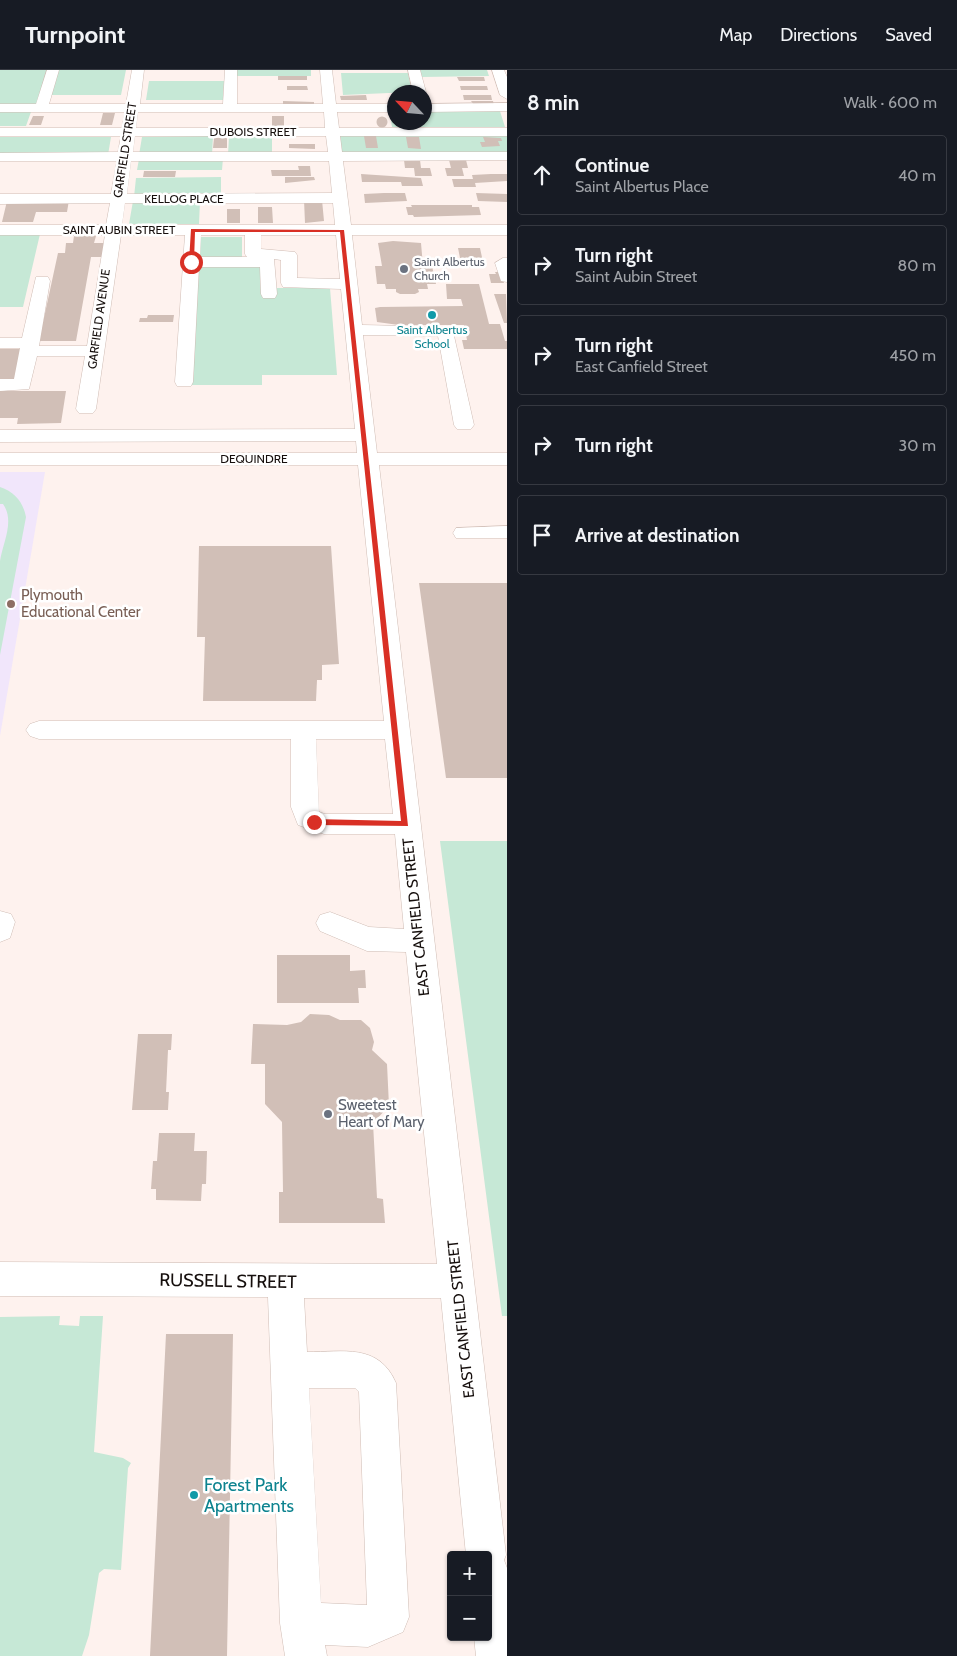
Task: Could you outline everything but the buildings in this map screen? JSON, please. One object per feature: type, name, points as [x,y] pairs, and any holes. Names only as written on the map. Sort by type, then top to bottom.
[{"type":"street","points":[[41,108],[53,70]]},
{"type":"street","name":"GARFIELD STREET","points":[[112,230],[138,70]]},
{"type":"street","points":[[230,107],[231,70]]},
{"type":"street","name":"EAST CANFIELD STREET","points":[[326,70],[334,157],[344,208],[342,230],[486,1551]]},
{"type":"street","points":[[414,70],[417,85]]},
{"type":"street","points":[[498,70],[507,95]]},
{"type":"street","points":[[0,108],[387,108]]},
{"type":"street","points":[[432,108],[507,108]]},
{"type":"street","name":"DUBOIS STREET","points":[[0,132],[507,132]]},
{"type":"street","points":[[0,157],[507,156]]},
{"type":"street","points":[[228,198],[230,157]]},
{"type":"street","name":"KELLOG PLACE","points":[[0,199],[228,198],[344,208]]},
{"type":"street","name":"SAINT AUBIN STREET","points":[[0,230],[507,230]]},
{"type":"street","name":"GARFIELD AVENUE","points":[[86,408],[112,230]]},
{"type":"street","points":[[184,382],[193,230]]},
{"type":"street","points":[[253,230],[253,254],[288,255],[289,283],[348,284]]},
{"type":"street","points":[[191,262],[268,262],[269,294]]},
{"type":"street","points":[[507,263],[503,263],[507,277]]},
{"type":"street","points":[[0,385],[22,385],[42,281]]},
{"type":"street","points":[[353,330],[446,330],[464,425]]},
{"type":"street","points":[[0,343],[29,347],[94,351]]},
{"type":"street","points":[[2,426],[366,447]]},
{"type":"street","name":"DEQUINDRE","points":[[0,459],[366,447],[507,459]]},
{"type":"street","points":[[464,533],[507,532]]},
{"type":"street","points":[[39,730],[396,730]]},
{"type":"street","points":[[303,730],[304,807],[307,818],[324,824],[406,824]]},
{"type":"street","points":[[330,923],[367,939],[419,941]]},
{"type":"street","name":"RUSSELL STREET","points":[[0,1279],[285,1282],[456,1281]]},
{"type":"street","points":[[285,1282],[304,1640],[368,1626],[388,1617],[377,1383],[362,1370],[290,1370]]},
{"type":"street","points":[[491,1596],[498,1656]]},
{"type":"shaded area","name":"Plymouth Educational Center","points":[[0,472],[45,472],[0,736]]},
{"type":"green space","points":[[0,70],[48,70],[37,107],[0,107]]},
{"type":"green space","points":[[56,70],[126,70],[121,95],[48,95]]},
{"type":"green space","points":[[235,70],[311,70],[311,76],[234,76]]},
{"type":"green space","points":[[420,70],[487,70],[489,76],[421,77]]},
{"type":"green space","points":[[341,73],[408,73],[411,85],[387,85],[387,93],[343,95]]},
{"type":"green space","points":[[149,81],[224,81],[223,100],[146,100]]},
{"type":"green space","points":[[432,108],[499,108],[505,127],[432,127]]},
{"type":"green space","points":[[0,109],[32,109],[26,126],[0,126]]},
{"type":"green space","points":[[507,133],[507,154],[342,155],[339,134]]},
{"type":"green space","points":[[213,136],[212,155],[139,155],[142,137]]},
{"type":"green space","points":[[229,136],[272,136],[272,156],[228,155]]},
{"type":"green space","points":[[0,137],[111,137],[108,155],[0,155]]},
{"type":"green space","points":[[223,158],[222,170],[137,170],[139,159]]},
{"type":"green space","points":[[221,177],[221,197],[134,197],[136,178]]},
{"type":"green space","points":[[133,201],[200,201],[199,224],[129,224]]},
{"type":"green space","points":[[40,234],[23,307],[0,307],[0,235]]},
{"type":"green space","points":[[199,237],[242,237],[242,259],[273,259],[274,288],[330,288],[337,375],[262,375],[262,385],[191,385]]},
{"type":"green space","points":[[0,487],[17,498],[23,507],[26,517],[0,655],[0,561],[7,532],[8,517],[3,504],[0,504]]},
{"type":"green space","points":[[440,841],[507,841],[507,1316],[502,1316]]},
{"type":"green space","points":[[60,1316],[59,1325],[79,1326],[80,1316],[103,1316],[94,1452],[123,1458],[131,1463],[128,1468],[121,1570],[104,1569],[99,1573],[89,1635],[82,1656],[0,1656],[0,1317]]},
{"type":"place","name":"Saint Albertus Church","points":[[404,269]]},
{"type":"place","name":"Saint Albertus School","points":[[432,315]]},
{"type":"place","name":"Plymouth Educational Center","points":[[11,604]]},
{"type":"place","name":"Sweetest Heart of Mary","points":[[328,1114]]},
{"type":"place","name":"Forest Park Apartments","points":[[194,1495]]},
{"type":"route","points":[[191,262],[193,230],[342,230],[406,824],[324,824],[314,822]]}]
